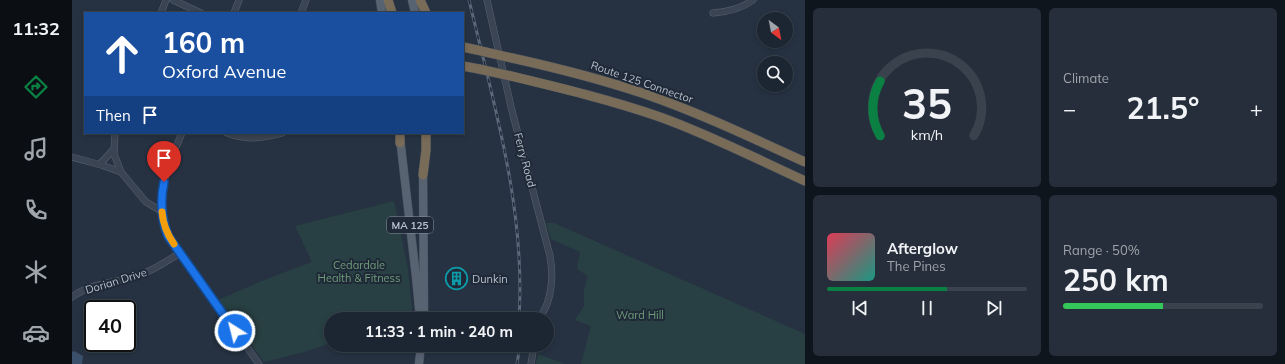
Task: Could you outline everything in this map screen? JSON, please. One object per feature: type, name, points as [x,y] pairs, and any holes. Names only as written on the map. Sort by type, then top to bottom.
[{"type":"highway","points":[[388,0],[392,12]]},
{"type":"highway","points":[[420,0],[426,12]]},
{"type":"highway","name":"Route 125 Connector","points":[[464,47],[575,73],[646,94],[704,116],[805,162]]},
{"type":"highway","points":[[464,66],[594,96],[662,118],[805,181]]},
{"type":"highway","points":[[423,175],[426,134]]},
{"type":"main road","points":[[380,0],[382,12]]},
{"type":"main road","points":[[412,0],[415,12]]},
{"type":"main road","name":"MA 125","points":[[422,134],[424,301],[423,312]]},
{"type":"main road","name":"MA 125","points":[[400,136],[401,157],[419,312]]},
{"type":"main road","points":[[419,364],[420,352]]},
{"type":"street","points":[[161,12],[166,0]]},
{"type":"street","points":[[173,0],[199,12]]},
{"type":"street","points":[[234,12],[239,0]]},
{"type":"street","points":[[301,12],[306,0]]},
{"type":"street","name":"Ferry Road","points":[[487,0],[512,111],[553,270],[551,287],[547,304],[543,312]]},
{"type":"street","points":[[712,13],[724,12],[741,7],[753,0]]},
{"type":"street","points":[[115,134],[114,154],[121,172],[146,202],[161,211]]},
{"type":"street","points":[[182,134],[169,165],[161,200],[161,211],[168,236],[259,364]]},
{"type":"street","points":[[236,134],[251,136],[272,134]]},
{"type":"street","points":[[100,164],[114,149]]},
{"type":"street","points":[[72,157],[100,164],[121,172]]},
{"type":"street","name":"Dorian Drive","points":[[72,297],[92,286],[143,273],[163,264],[180,253]]},
{"type":"street","points":[[531,364],[533,352]]},
{"type":"green space","name":"Cedardale Health & Fitness","points":[[394,201],[408,269],[412,312],[324,312],[324,345],[264,362],[218,300],[264,280],[312,262],[295,226]]},
{"type":"green space","name":"Ward Hill","points":[[546,223],[554,223],[805,334],[805,364],[581,364],[591,326],[575,320],[584,306],[584,289],[588,276],[577,269],[580,252],[551,239]]},
{"type":"green space","points":[[538,354],[565,364],[536,364]]},
{"type":"water","points":[[74,351],[83,356],[82,364],[72,364],[72,352]]},
{"type":"railway","points":[[469,0],[498,118],[513,198],[518,238],[520,278],[519,312]]},
{"type":"railway","points":[[517,364],[519,352]]},
{"type":"slow traffic","points":[[162,212],[163,221],[168,236],[174,244]]},
{"type":"place","name":"Dunkin","points":[[457,279]]},
{"type":"route","points":[[164,182],[161,211],[168,236],[235,331]]}]
